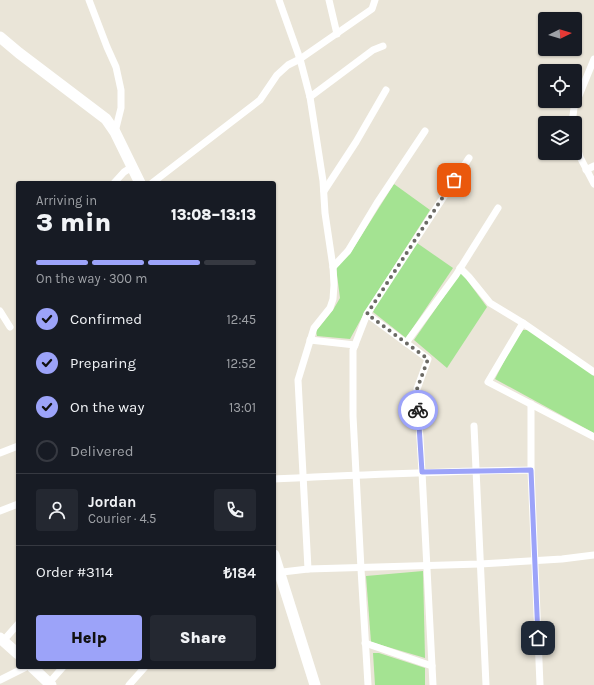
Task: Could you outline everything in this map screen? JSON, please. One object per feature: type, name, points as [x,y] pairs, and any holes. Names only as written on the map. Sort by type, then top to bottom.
[{"type":"street","points":[[89,0],[107,48],[116,67],[122,90],[121,108],[115,132]]},
{"type":"street","points":[[279,0],[300,59],[310,97],[324,191],[325,213],[333,267],[334,285],[333,299],[330,308],[314,328],[298,380],[308,569]]},
{"type":"street","points":[[329,0],[336,34]]},
{"type":"street","points":[[155,181],[260,100],[277,75],[288,65],[300,59],[372,9],[375,0]]},
{"type":"street","points":[[0,37],[106,119],[115,132],[139,181]]},
{"type":"street","points":[[310,97],[373,50],[383,46]]},
{"type":"street","points":[[573,116],[574,108],[594,59]]},
{"type":"street","points":[[324,191],[356,142],[386,90]]},
{"type":"street","points":[[333,267],[348,251],[377,203],[425,131]]},
{"type":"street","points":[[368,685],[360,569],[353,409],[353,350],[367,314],[469,158]]},
{"type":"street","points":[[582,160],[594,184]]},
{"type":"street","points":[[116,181],[132,166]]},
{"type":"street","points":[[586,170],[594,166]]},
{"type":"street","points":[[406,343],[460,268],[498,208]]},
{"type":"street","points":[[460,268],[490,303],[523,323],[594,372]]},
{"type":"street","points":[[0,311],[10,327]]},
{"type":"street","points":[[367,314],[428,359],[417,389],[433,685]]},
{"type":"street","points":[[523,323],[488,382],[594,437]]},
{"type":"street","points":[[310,340],[355,345]]},
{"type":"street","points":[[531,404],[531,470],[540,685]]},
{"type":"street","points":[[474,426],[486,685]]},
{"type":"street","points":[[0,453],[16,447]]},
{"type":"street","points":[[276,479],[476,470],[531,470]]},
{"type":"street","points":[[0,511],[16,505]]},
{"type":"street","points":[[315,685],[277,573],[308,569],[360,569],[535,561],[594,555]]},
{"type":"street","points":[[16,626],[2,639],[16,652]]},
{"type":"street","points":[[365,643],[432,666]]},
{"type":"street","points":[[0,680],[22,669]]},
{"type":"street","points":[[34,669],[50,684],[62,669]]},
{"type":"street","points":[[129,685],[142,669]]},
{"type":"green space","points":[[394,184],[430,210],[366,310],[350,339],[317,336],[316,331],[333,310],[340,298],[336,267],[351,252]]},
{"type":"green space","points":[[417,243],[453,268],[406,338],[373,312],[377,303]]},
{"type":"green space","points":[[461,272],[487,307],[447,368],[414,340]]},
{"type":"green space","points":[[523,330],[531,330],[594,375],[594,433],[495,379],[513,344]]},
{"type":"green space","points":[[423,571],[425,658],[371,642],[366,576]]},
{"type":"green space","points":[[373,653],[379,653],[425,668],[425,685],[375,685]]},
{"type":"way so far","points":[[418,410],[417,389],[428,359],[367,314],[454,180]]},
{"type":"route","points":[[418,410],[422,472],[531,470],[538,638]]}]
